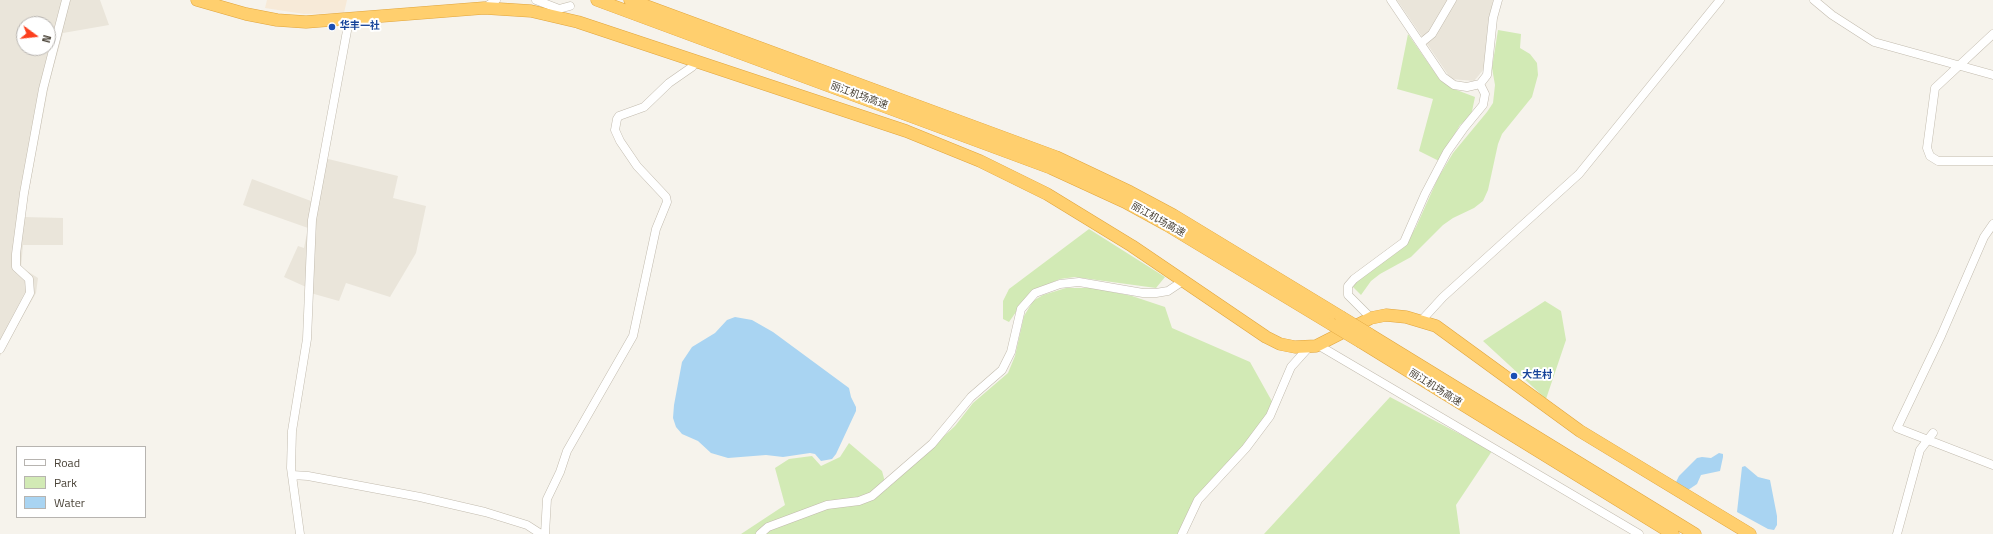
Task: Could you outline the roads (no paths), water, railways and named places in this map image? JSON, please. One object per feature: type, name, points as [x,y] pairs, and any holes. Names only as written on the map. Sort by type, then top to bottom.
[{"type":"highway","points":[[196,0],[246,14],[277,20],[306,22],[349,20],[484,8],[530,11],[563,18],[906,132],[980,161],[1025,182],[1073,209],[1132,246],[1273,341],[1287,346],[1314,346],[1371,318],[1396,315],[1421,320],[1445,332],[1580,431],[1750,534]]},
{"type":"highway","name":"丽江机场高速","points":[[597,0],[1051,168],[1125,202],[1167,225],[1331,324],[1365,338],[1695,534]]},
{"type":"highway","name":"丽江机场高速","points":[[630,0],[1056,157],[1130,192],[1173,215],[1341,317],[1365,338],[1673,534]]},
{"type":"street","points":[[0,349],[30,293],[29,280],[16,267],[16,254],[24,193],[43,89],[66,0]]},
{"type":"street","points":[[484,8],[496,0]]},
{"type":"street","points":[[536,0],[559,9],[570,6]]},
{"type":"street","points":[[1391,0],[1440,73],[1450,82],[1463,87],[1480,84],[1485,78],[1488,70],[1493,18],[1498,0]]},
{"type":"street","points":[[1421,43],[1432,34],[1452,0]]},
{"type":"street","points":[[1421,320],[1443,297],[1579,174],[1720,0]]},
{"type":"street","points":[[1814,0],[1832,15],[1874,42],[1993,76]]},
{"type":"street","points":[[300,534],[292,475],[292,431],[303,373],[308,333],[312,220],[349,20]]},
{"type":"street","points":[[1993,34],[1959,67],[1938,83],[1934,91],[1927,148],[1928,154],[1932,158],[1943,162],[1993,161]]},
{"type":"street","points":[[545,534],[547,499],[560,472],[567,451],[632,336],[656,228],[668,202],[637,166],[620,141],[615,130],[616,119],[619,116],[644,107],[668,83],[692,67],[696,62]]},
{"type":"street","points":[[1371,318],[1348,295],[1348,286],[1354,279],[1404,242],[1425,194],[1447,152],[1483,105],[1485,94],[1480,84]]},
{"type":"street","points":[[1993,224],[1984,237],[1941,336],[1897,428],[1993,466]]},
{"type":"street","points":[[760,534],[768,527],[827,506],[868,498],[932,444],[971,397],[1002,370],[1011,352],[1021,309],[1035,293],[1060,284],[1079,282],[1156,294],[1168,291],[1183,281]]},
{"type":"street","points":[[1182,534],[1198,500],[1246,448],[1270,416],[1291,367],[1314,346],[1639,534]]},
{"type":"street","points":[[1897,534],[1920,450],[1933,433]]},
{"type":"street","points":[[292,475],[308,476],[420,497],[485,512],[527,525],[541,534]]},
{"type":"water","points":[[735,317],[752,320],[773,332],[849,388],[856,411],[836,454],[832,459],[821,461],[815,454],[810,453],[783,457],[766,455],[728,458],[711,453],[698,441],[682,434],[676,427],[673,418],[674,405],[682,362],[692,347],[715,333],[727,320]]},
{"type":"water","points":[[1719,453],[1723,454],[1720,471],[1701,475],[1697,484],[1688,490],[1676,482],[1679,476],[1697,458],[1711,458]]},
{"type":"water","points":[[1745,466],[1758,477],[1770,480],[1777,516],[1777,525],[1774,530],[1768,529],[1737,512],[1742,467]]},
{"type":"place","name":"华丰一社","points":[[332,27]]},
{"type":"place","name":"大生村","points":[[1514,376]]}]
